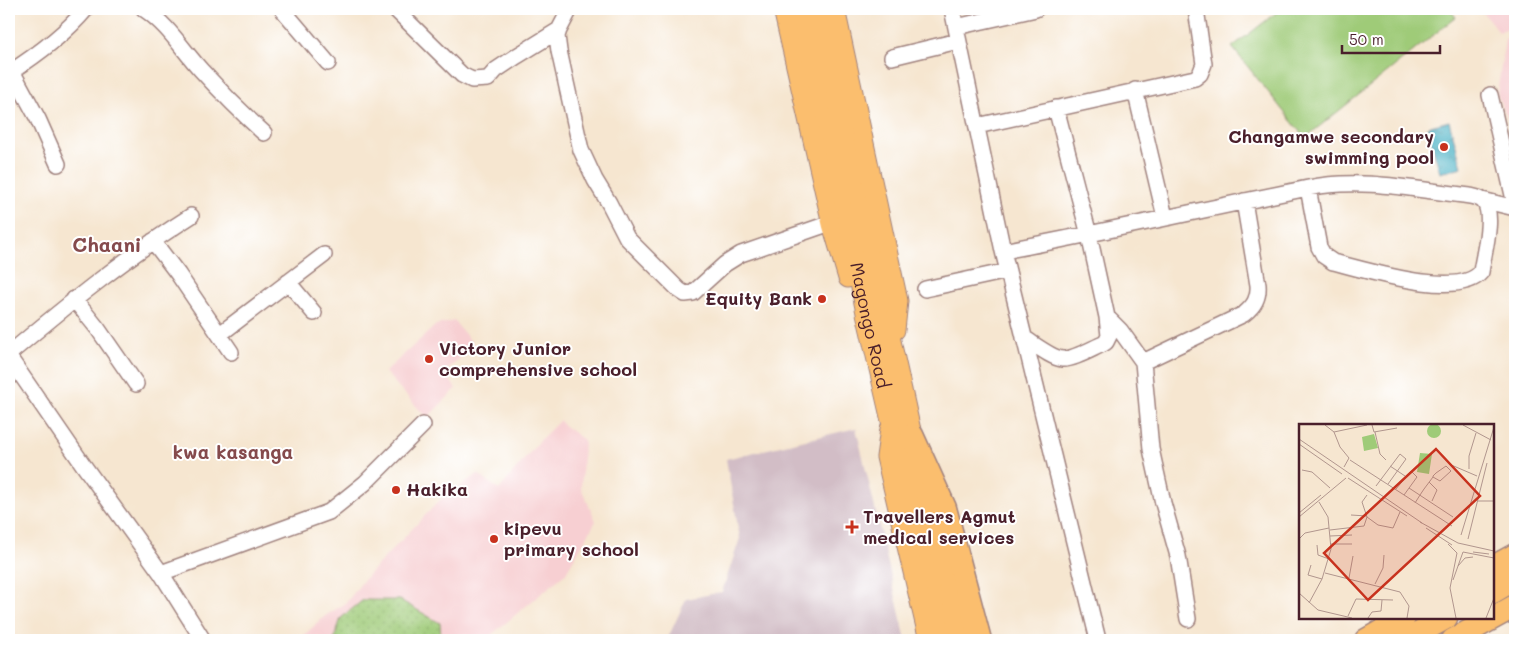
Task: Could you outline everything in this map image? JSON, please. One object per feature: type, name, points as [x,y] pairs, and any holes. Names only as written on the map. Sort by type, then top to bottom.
[{"type":"highway","points":[[912,435],[945,508],[980,640]]},
{"type":"highway","points":[[1494,567],[1515,555]]},
{"type":"highway","points":[[1494,591],[1515,579]]},
{"type":"highway","points":[[1494,618],[1515,606]]},
{"type":"highway","points":[[1366,640],[1402,619]]},
{"type":"highway","points":[[1407,640],[1444,619]]},
{"type":"highway","points":[[1453,640],[1491,619]]},
{"type":"main road","points":[[783,9],[832,224],[847,277],[866,313]]},
{"type":"main road","name":"Magongo Road","points":[[800,9],[833,147],[866,313],[891,421],[947,640]]},
{"type":"main road","name":"Magongo Road","points":[[817,9],[894,347],[912,435],[962,640]]},
{"type":"main road","points":[[835,9],[898,301],[894,347]]},
{"type":"main road","points":[[891,421],[886,457],[929,640]]},
{"type":"street","points":[[58,164],[38,119],[10,72],[31,58],[75,22],[86,9]]},
{"type":"street","points":[[144,9],[175,37],[222,92],[264,133]]},
{"type":"street","points":[[282,9],[328,63]]},
{"type":"street","points":[[395,9],[462,76],[472,80],[488,79],[496,70],[564,20]]},
{"type":"street","points":[[553,9],[564,20]]},
{"type":"street","points":[[952,9],[968,93],[977,126],[1003,251],[1098,640]]},
{"type":"street","points":[[892,57],[1036,9]]},
{"type":"street","points":[[977,126],[1195,78],[1200,74],[1204,64],[1196,9]]},
{"type":"street","points":[[564,20],[557,36],[559,51],[581,150],[586,163],[627,238],[679,290],[685,294],[693,293],[725,264],[741,254],[832,224]]},
{"type":"street","points":[[1135,90],[1165,217]]},
{"type":"street","points":[[1490,95],[1515,204]]},
{"type":"street","points":[[1024,338],[1052,355],[1063,359],[1106,342],[1109,332],[1089,235],[1056,108]]},
{"type":"street","points":[[1003,251],[1089,235],[1165,217],[1336,183],[1470,196],[1515,208]]},
{"type":"street","points":[[1308,188],[1319,247],[1324,256],[1333,262],[1418,282],[1445,283],[1476,278],[1480,272],[1489,224],[1486,204],[1482,200]]},
{"type":"street","points":[[1143,362],[1244,314],[1252,307],[1258,293],[1258,285],[1244,201]]},
{"type":"street","points":[[191,216],[153,241],[74,299],[9,355],[84,466],[161,573],[204,640]]},
{"type":"street","points":[[153,241],[231,352]]},
{"type":"street","points":[[220,334],[324,255]]},
{"type":"street","points":[[925,289],[1008,271]]},
{"type":"street","points":[[288,282],[314,314]]},
{"type":"street","points":[[74,299],[98,329],[136,384]]},
{"type":"street","points":[[1107,317],[1120,330],[1143,362],[1153,458],[1163,504],[1178,556],[1188,619]]},
{"type":"street","points":[[161,573],[329,512],[365,483],[423,425]]},
{"type":"shaded area","points":[[1480,9],[1515,9],[1515,25],[1499,32]]},
{"type":"shaded area","points":[[1515,35],[1515,136],[1497,94],[1505,39]]},
{"type":"shaded area","name":"Victory Junior comprehensive school","points":[[454,321],[474,345],[445,372],[456,389],[427,418],[385,372],[436,325]]},
{"type":"shaded area","name":"kipevu primary school","points":[[560,420],[562,424],[584,440],[581,488],[596,521],[565,574],[485,640],[303,640],[301,638],[325,616],[346,603],[366,577],[440,500],[478,474],[499,490],[542,438]]},
{"type":"shaded area","points":[[856,428],[906,640],[667,640],[686,599],[722,592],[740,538],[726,459]]},
{"type":"green space","points":[[1281,9],[1449,9],[1456,17],[1305,138],[1232,47]]},
{"type":"green space","points":[[363,600],[400,600],[440,623],[441,640],[334,640],[341,618]]},
{"type":"water","name":"Changamwe secondary swimming pool","points":[[1449,121],[1462,167],[1440,173],[1427,127]]},
{"type":"place","name":"Changamwe secondary swimming pool","points":[[1444,147]]},
{"type":"place","name":"Equity Bank","points":[[822,299]]},
{"type":"place","name":"Victory Junior comprehensive school","points":[[429,359]]},
{"type":"place","name":"Hakika","points":[[396,490]]},
{"type":"place","name":"Travellers Agmut medical services","points":[[852,527]]},
{"type":"place","name":"kipevu primary school","points":[[494,539]]},
{"type":"district","name":"Chaani","points":[[107,245]]},
{"type":"district","name":"kwa kasanga","points":[[233,452]]}]
